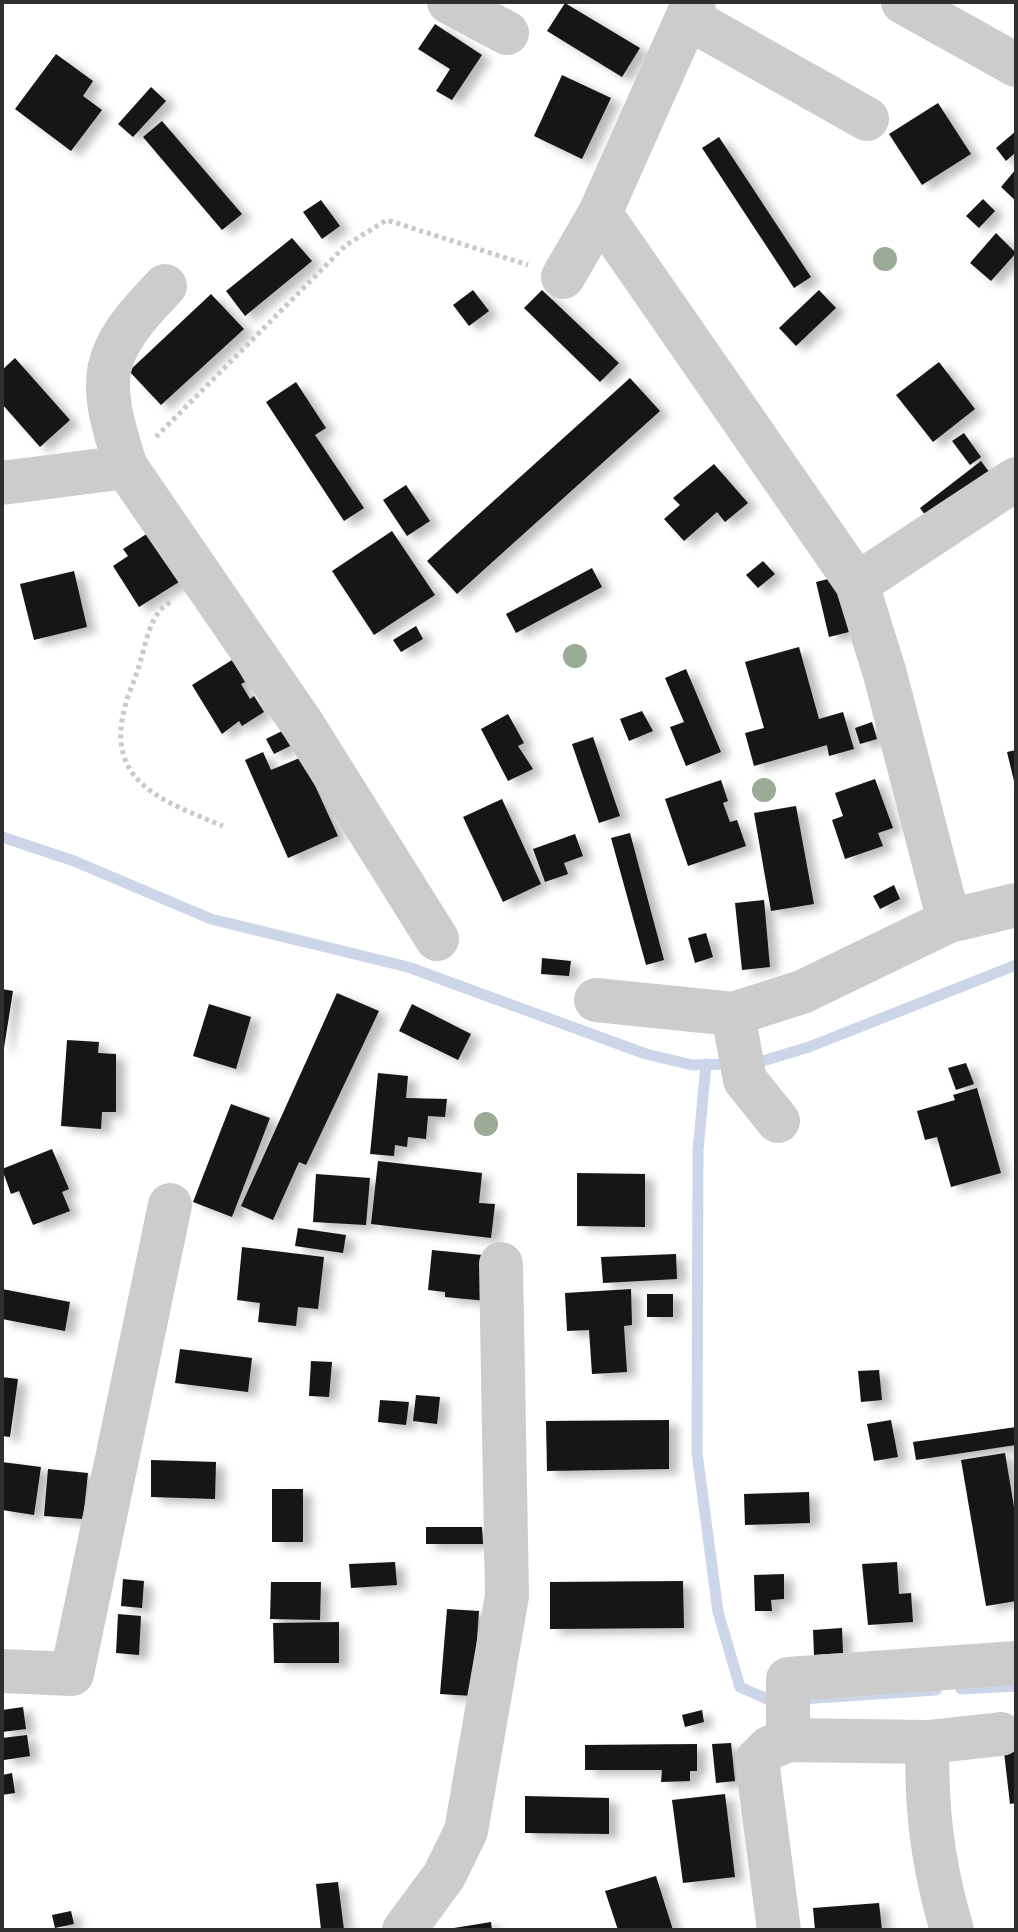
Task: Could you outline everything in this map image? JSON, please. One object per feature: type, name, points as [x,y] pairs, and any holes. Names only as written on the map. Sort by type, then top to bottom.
[{"type":"street","points":[[449,2],[507,33]]},
{"type":"street","points":[[903,2],[1016,65]]},
{"type":"street","points":[[563,277],[600,213],[691,10],[867,119]]},
{"type":"street","points":[[600,213],[857,584],[885,674],[949,921]]},
{"type":"street","points":[[165,286],[127,325],[106,373],[111,419],[126,467],[303,725],[437,939]]},
{"type":"street","points":[[2,483],[126,467]]},
{"type":"street","points":[[857,584],[1016,479]]},
{"type":"street","points":[[739,1047],[802,992],[949,921],[1016,905]]},
{"type":"street","points":[[596,1000],[739,1047],[778,1121]]},
{"type":"street","points":[[2,1671],[72,1674],[170,1205]]},
{"type":"street","points":[[404,1930],[444,1876],[466,1831],[507,1596],[501,1264]]},
{"type":"street","points":[[779,1930],[757,1760],[769,1748],[787,1716],[788,1679],[1016,1663]]},
{"type":"street","points":[[787,1716],[928,1742],[1001,1734]]},
{"type":"street","points":[[928,1742],[926,1773],[938,1880],[952,1930]]},
{"type":"path","points":[[126,467],[346,245],[387,220],[563,277]]},
{"type":"path","points":[[205,581],[162,606],[148,633],[124,708],[120,753],[133,778],[170,804],[223,826]]},
{"type":"building","points":[[565,3],[640,48],[622,77],[547,31]]},
{"type":"building","points":[[435,24],[482,55],[452,100],[436,91],[450,69],[418,49]]},
{"type":"building","points":[[56,54],[93,81],[83,96],[102,110],[71,151],[15,109]]},
{"type":"building","points":[[562,75],[611,98],[582,159],[534,136]]},
{"type":"building","points":[[151,87],[166,101],[133,137],[118,124]]},
{"type":"building","points":[[938,103],[971,154],[922,185],[889,134]]},
{"type":"building","points":[[162,121],[242,214],[222,230],[143,137]]},
{"type":"building","points":[[1016,131],[1016,152],[1006,161],[996,148]]},
{"type":"building","points":[[719,137],[811,277],[794,288],[702,148]]},
{"type":"building","points":[[1016,169],[1016,201],[1001,187]]},
{"type":"building","points":[[983,199],[995,211],[979,228],[966,216]]},
{"type":"building","points":[[321,200],[340,226],[322,239],[303,212]]},
{"type":"building","points":[[996,233],[1016,253],[991,281],[970,263]]},
{"type":"building","points":[[292,238],[312,261],[245,316],[226,291]]},
{"type":"building","points":[[473,290],[489,311],[469,326],[453,305]]},
{"type":"building","points":[[542,290],[619,363],[600,382],[524,308]]},
{"type":"building","points":[[819,290],[836,308],[796,346],[779,328]]},
{"type":"building","points":[[211,294],[244,329],[161,405],[129,371]]},
{"type":"building","points":[[15,358],[70,420],[40,447],[2,404],[2,370]]},
{"type":"building","points":[[939,362],[975,409],[933,442],[896,395]]},
{"type":"building","points":[[630,378],[660,411],[457,594],[427,561]]},
{"type":"building","points":[[296,382],[326,428],[315,435],[364,508],[344,521],[266,402]]},
{"type":"building","points":[[964,433],[981,457],[970,465],[952,441]]},
{"type":"building","points":[[981,461],[993,477],[931,523],[920,508]]},
{"type":"building","points":[[714,464],[748,503],[725,522],[717,512],[684,541],[664,519],[680,505],[673,498]]},
{"type":"building","points":[[406,485],[430,521],[407,536],[383,500]]},
{"type":"building","points":[[156,528],[187,577],[139,607],[113,566],[128,556],[123,549]]},
{"type":"building","points":[[392,531],[435,595],[374,635],[332,571]]},
{"type":"building","points":[[763,561],[775,574],[758,588],[746,575]]},
{"type":"building","points":[[592,568],[602,587],[516,633],[506,614]]},
{"type":"building","points":[[74,571],[87,627],[34,640],[20,584]]},
{"type":"building","points":[[836,577],[849,632],[829,637],[816,582]]},
{"type":"building","points":[[416,626],[423,639],[401,652],[393,640]]},
{"type":"building","points":[[799,647],[819,719],[843,712],[854,749],[829,756],[827,745],[754,766],[745,733],[764,728],[745,662]]},
{"type":"building","points":[[232,660],[245,682],[241,684],[250,699],[254,696],[264,712],[242,726],[239,721],[222,734],[192,685]]},
{"type":"building","points":[[686,669],[721,752],[686,766],[670,727],[684,722],[665,678]]},
{"type":"building","points":[[642,711],[653,731],[629,741],[620,719]]},
{"type":"building","points":[[508,714],[524,743],[518,746],[533,769],[508,781],[481,729]]},
{"type":"building","points":[[872,722],[877,739],[860,744],[855,728]]},
{"type":"building","points":[[284,730],[292,745],[274,754],[266,739]]},
{"type":"building","points":[[593,737],[620,816],[599,823],[572,744]]},
{"type":"building","points":[[1016,750],[1016,785],[1015,785],[1007,752]]},
{"type":"building","points":[[263,752],[271,770],[302,757],[338,836],[288,858],[245,760]]},
{"type":"building","points":[[875,779],[893,828],[878,833],[883,846],[845,859],[832,820],[843,816],[835,793]]},
{"type":"building","points":[[721,780],[728,801],[723,803],[730,822],[737,820],[746,846],[688,866],[665,799]]},
{"type":"building","points":[[502,799],[541,884],[503,902],[463,817]]},
{"type":"building","points":[[796,806],[814,904],[771,911],[754,813]]},
{"type":"building","points":[[630,833],[664,960],[646,965],[611,838]]},
{"type":"building","points":[[575,834],[583,856],[564,863],[568,874],[545,882],[533,849]]},
{"type":"building","points":[[894,885],[900,899],[880,909],[873,896]]},
{"type":"building","points":[[764,900],[770,967],[742,970],[735,903]]},
{"type":"building","points":[[706,933],[713,957],[695,963],[688,938]]},
{"type":"building","points":[[542,958],[571,961],[569,976],[541,974]]},
{"type":"building","points":[[2,989],[13,991],[4,1048],[2,1048]]},
{"type":"building","points":[[337,993],[379,1011],[306,1165],[299,1162],[273,1220],[241,1206]]},
{"type":"building","points":[[209,1004],[251,1017],[236,1069],[193,1056]]},
{"type":"building","points":[[412,1004],[471,1034],[458,1060],[399,1031]]},
{"type":"building","points":[[67,1040],[99,1042],[98,1053],[116,1054],[116,1112],[102,1112],[101,1129],[61,1126]]},
{"type":"building","points":[[966,1063],[974,1084],[956,1090],[948,1068]]},
{"type":"building","points":[[378,1073],[408,1076],[406,1098],[447,1099],[445,1117],[428,1116],[426,1139],[408,1137],[407,1147],[395,1145],[394,1156],[370,1154]]},
{"type":"building","points":[[977,1088],[1001,1173],[951,1187],[937,1137],[925,1140],[917,1111],[955,1100],[953,1095]]},
{"type":"building","points":[[231,1104],[270,1118],[232,1217],[193,1202]]},
{"type":"building","points":[[52,1149],[69,1189],[62,1192],[70,1211],[33,1225],[19,1191],[11,1194],[2,1169]]},
{"type":"building","points":[[378,1161],[482,1173],[479,1203],[495,1204],[491,1238],[371,1224]]},
{"type":"building","points":[[577,1173],[645,1174],[645,1227],[577,1226]]},
{"type":"building","points":[[316,1174],[370,1178],[366,1225],[313,1222]]},
{"type":"building","points":[[298,1228],[346,1235],[343,1253],[295,1246]]},
{"type":"building","points":[[242,1247],[324,1257],[318,1309],[298,1307],[296,1326],[258,1322],[260,1303],[237,1300]]},
{"type":"building","points":[[432,1250],[492,1256],[487,1301],[445,1297],[445,1292],[428,1290]]},
{"type":"building","points":[[676,1254],[677,1279],[603,1283],[601,1257]]},
{"type":"building","points":[[2,1289],[70,1302],[65,1331],[2,1319]]},
{"type":"building","points":[[631,1289],[632,1325],[624,1326],[627,1372],[592,1374],[589,1330],[567,1331],[565,1293]]},
{"type":"building","points":[[647,1294],[673,1294],[673,1317],[647,1317]]},
{"type":"building","points":[[180,1349],[252,1358],[248,1392],[175,1383]]},
{"type":"building","points":[[311,1361],[332,1362],[329,1397],[309,1396]]},
{"type":"building","points":[[879,1370],[882,1400],[861,1402],[858,1371]]},
{"type":"building","points":[[2,1377],[18,1379],[10,1437],[2,1436]]},
{"type":"building","points":[[416,1395],[440,1397],[437,1424],[413,1421]]},
{"type":"building","points":[[380,1400],[409,1402],[406,1425],[378,1422]]},
{"type":"building","points":[[669,1420],[669,1469],[547,1471],[546,1421]]},
{"type":"building","points":[[891,1420],[898,1457],[874,1461],[867,1424]]},
{"type":"building","points":[[1016,1427],[1016,1445],[916,1460],[913,1442]]},
{"type":"building","points":[[1005,1453],[1016,1519],[1016,1601],[986,1606],[961,1460]]},
{"type":"building","points":[[151,1460],[216,1462],[215,1499],[151,1497]]},
{"type":"building","points":[[2,1462],[41,1467],[34,1515],[2,1510]]},
{"type":"building","points":[[48,1469],[88,1473],[83,1519],[44,1516]]},
{"type":"building","points":[[272,1489],[303,1489],[303,1542],[272,1542]]},
{"type":"building","points":[[809,1492],[810,1523],[745,1525],[744,1494]]},
{"type":"building","points":[[426,1527],[482,1527],[483,1544],[426,1544]]},
{"type":"building","points":[[395,1562],[397,1585],[351,1588],[349,1564]]},
{"type":"building","points":[[897,1562],[899,1594],[911,1593],[913,1622],[868,1625],[862,1564]]},
{"type":"building","points":[[784,1574],[784,1599],[771,1600],[772,1611],[755,1611],[754,1575]]},
{"type":"building","points":[[123,1579],[144,1581],[142,1608],[121,1606]]},
{"type":"building","points":[[683,1581],[684,1628],[550,1629],[550,1582]]},
{"type":"building","points":[[271,1582],[321,1582],[320,1620],[270,1619]]},
{"type":"building","points":[[447,1609],[479,1611],[473,1696],[440,1694]]},
{"type":"building","points":[[118,1614],[141,1616],[139,1655],[116,1653]]},
{"type":"building","points":[[339,1622],[339,1663],[274,1663],[273,1623]]},
{"type":"building","points":[[842,1628],[843,1653],[814,1655],[813,1630]]},
{"type":"building","points":[[23,1707],[26,1729],[2,1732],[2,1710]]},
{"type":"building","points":[[702,1710],[704,1722],[685,1727],[682,1715]]},
{"type":"building","points":[[27,1735],[30,1756],[4,1760],[2,1738]]},
{"type":"building","points":[[731,1743],[735,1781],[716,1783],[712,1744]]},
{"type":"building","points":[[697,1744],[697,1771],[690,1771],[690,1781],[661,1782],[662,1770],[585,1770],[585,1745]]},
{"type":"building","points":[[1016,1751],[1016,1803],[1010,1804],[1004,1752]]},
{"type":"building","points":[[12,1773],[15,1793],[2,1795],[2,1775]]},
{"type":"building","points":[[725,1794],[735,1877],[683,1883],[672,1800]]},
{"type":"building","points":[[525,1796],[609,1798],[609,1834],[525,1833]]},
{"type":"building","points":[[656,1876],[673,1930],[618,1930],[605,1891]]},
{"type":"building","points":[[338,1882],[344,1930],[321,1930],[316,1884]]},
{"type":"building","points":[[879,1903],[882,1930],[815,1930],[813,1908]]},
{"type":"building","points":[[71,1911],[74,1924],[55,1928],[52,1915]]},
{"type":"building","points":[[491,1922],[492,1930],[454,1930],[454,1928]]},
{"type":"waterway","points":[[2,837],[74,861],[211,919],[408,967],[646,1054],[692,1065],[732,1064]]},
{"type":"waterway","points":[[753,1064],[809,1047],[1016,965]]},
{"type":"waterway","points":[[706,1064],[698,1151],[697,1453],[718,1612],[740,1687],[769,1700],[781,1700]]},
{"type":"waterway","points":[[961,1689],[1016,1686]]},
{"type":"waterway","points":[[802,1699],[936,1690]]}]
